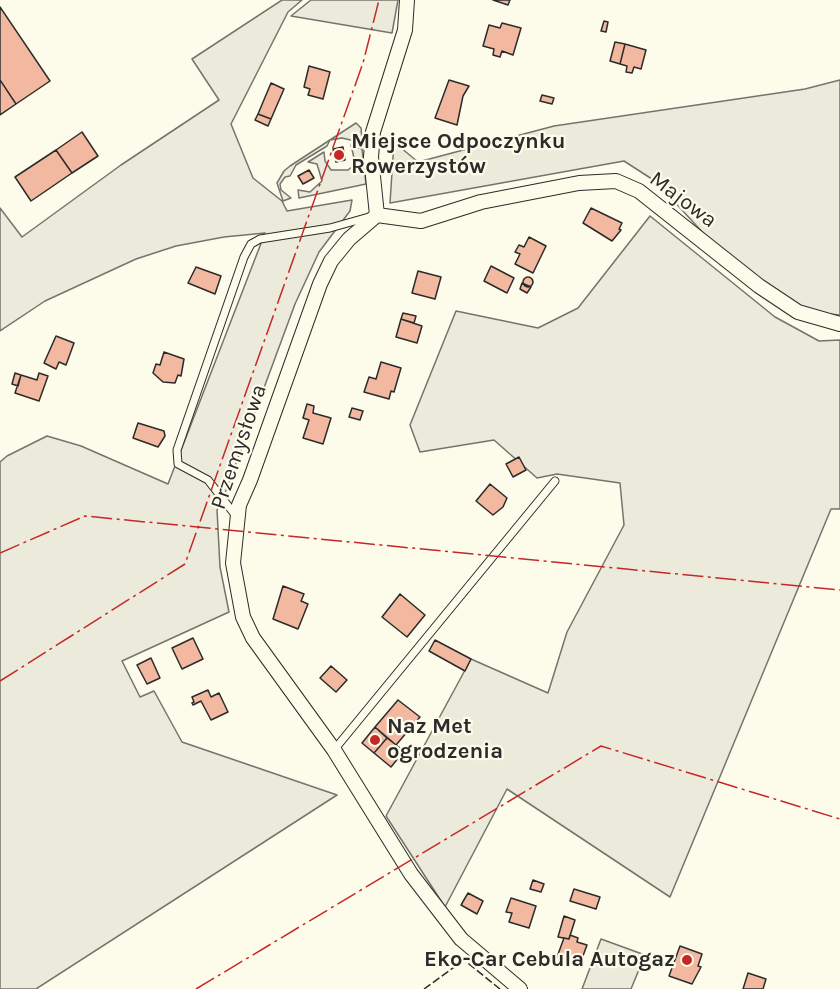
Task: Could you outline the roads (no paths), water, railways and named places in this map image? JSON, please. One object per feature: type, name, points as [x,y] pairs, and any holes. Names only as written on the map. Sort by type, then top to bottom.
[{"type":"street","points":[[377,215],[371,158],[373,132],[405,30],[407,0]]},
{"type":"street","name":"Majowa","points":[[377,215],[421,221],[481,202],[579,183],[616,181],[639,191],[759,286],[798,312],[840,324]]},
{"type":"street","name":"Przemysłowa","points":[[377,215],[349,239],[331,261],[320,284],[236,516],[233,563],[243,617],[262,651],[334,750],[411,874],[447,922],[480,957],[520,989]]},
{"type":"lane","points":[[236,516],[208,480],[178,464],[177,450],[250,244],[260,239],[330,228],[377,215]]},
{"type":"lane","points":[[334,750],[555,481]]},
{"type":"place","name":"Miejsce Odpoczynku Rowerzystów","points":[[339,155]]},
{"type":"place","name":"Naz Met ogrodzenia","points":[[375,740]]},
{"type":"place","name":"Eko-Car Cebula Autogaz","points":[[687,960]]}]
